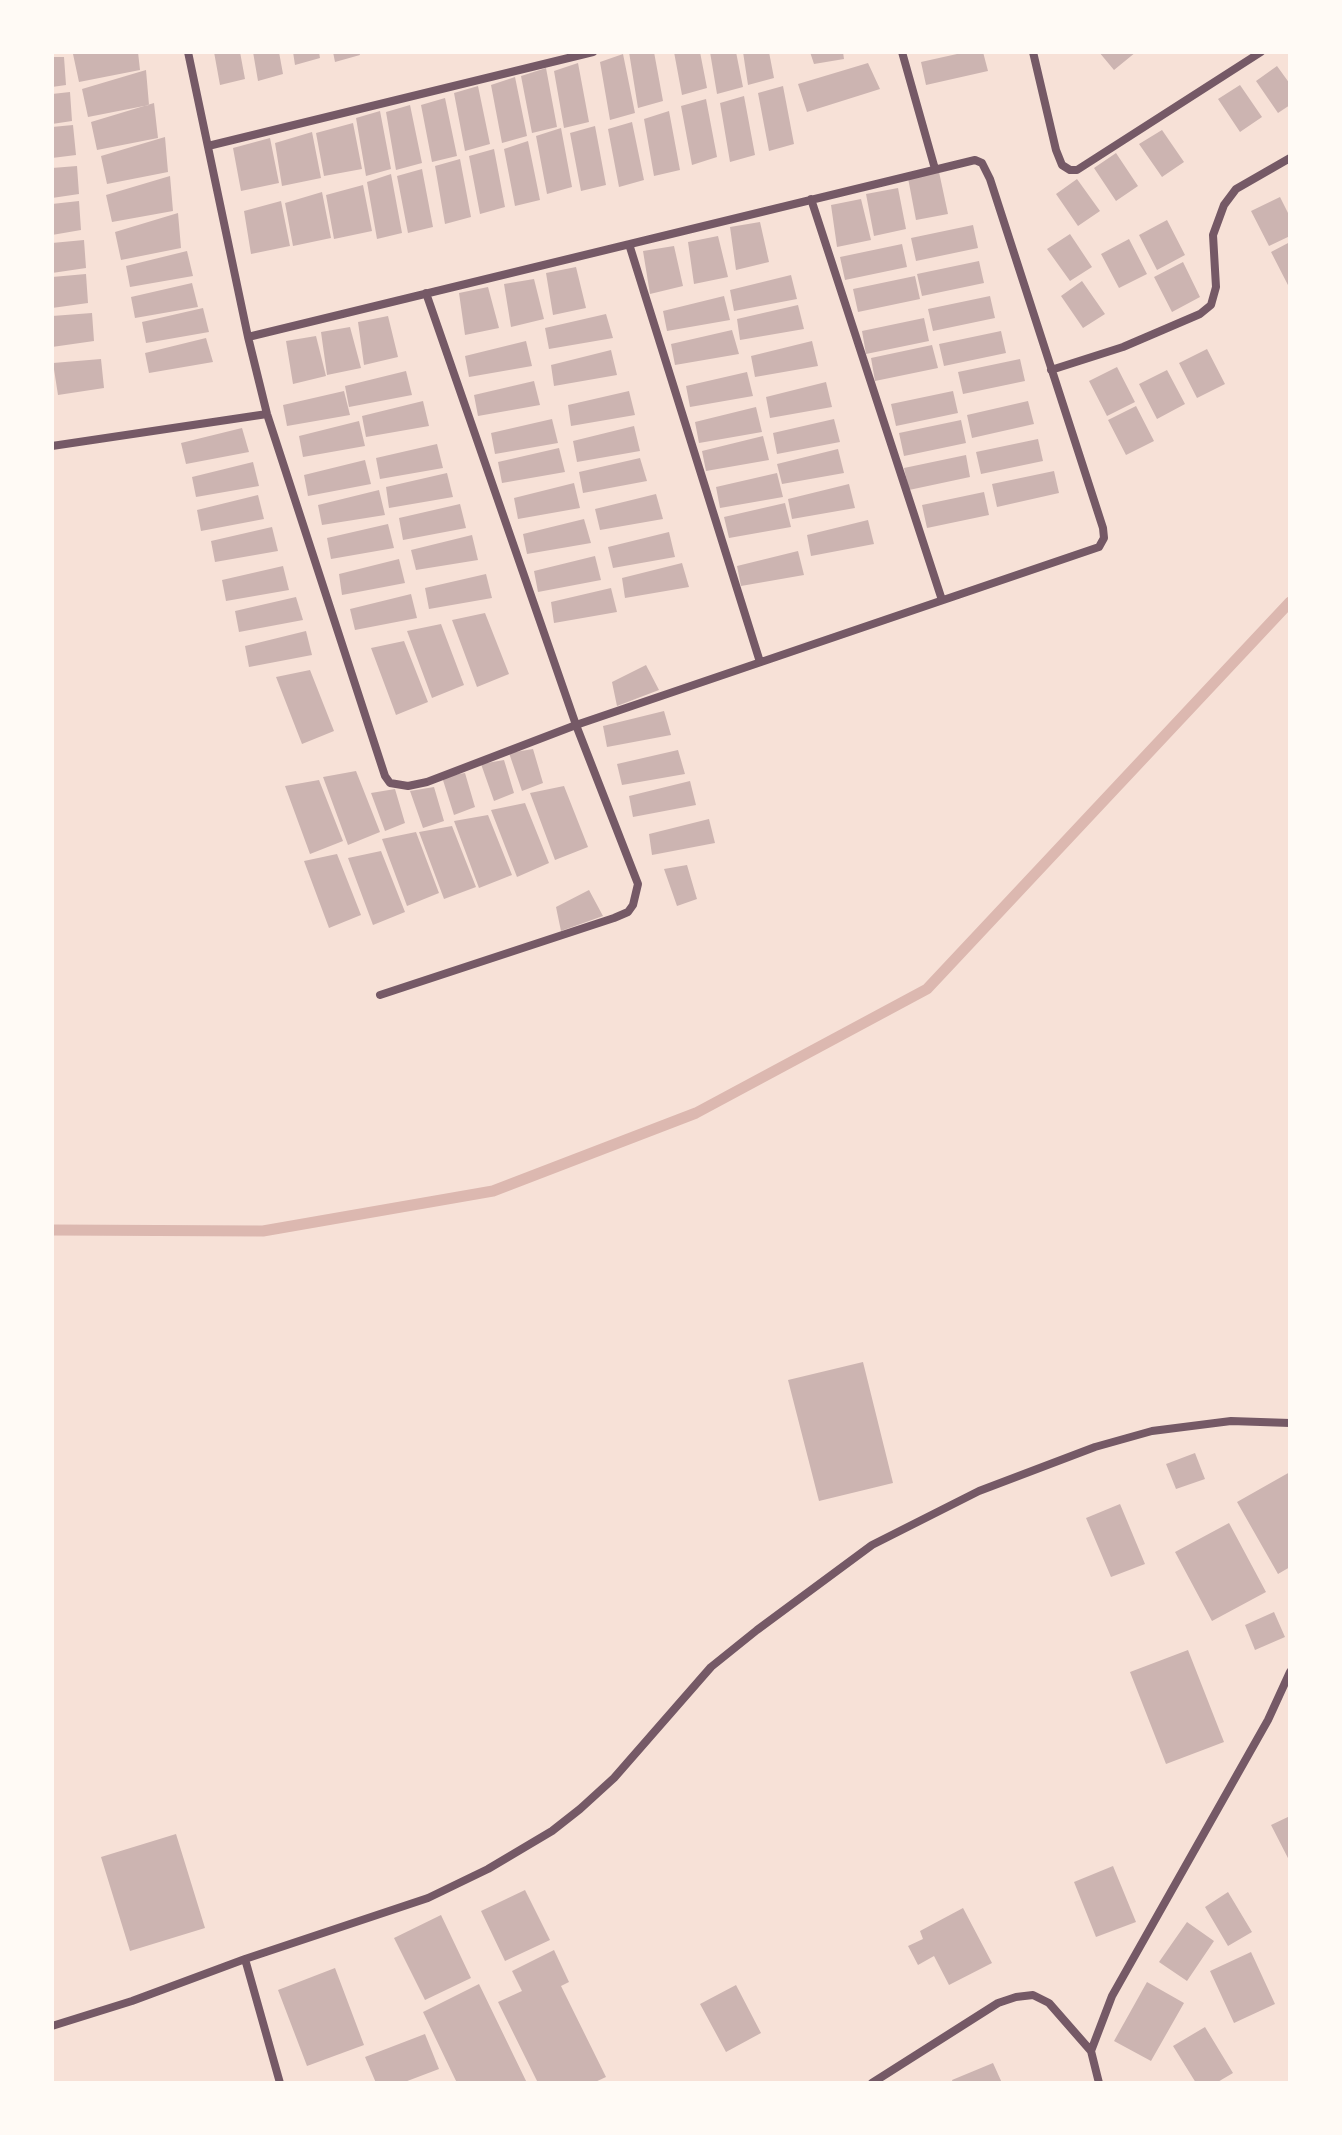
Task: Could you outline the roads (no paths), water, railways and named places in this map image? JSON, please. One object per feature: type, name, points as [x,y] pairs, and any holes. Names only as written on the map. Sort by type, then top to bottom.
[{"type":"street","points":[[188,52],[248,337],[267,414],[385,776],[390,783],[408,786],[427,782],[576,725],[1102,544],[1103,528],[990,179],[982,163],[967,160],[248,337]]},
{"type":"street","points":[[208,146],[593,52]]},
{"type":"street","points":[[902,52],[935,169]]},
{"type":"street","points":[[1033,52],[1062,165],[1077,170],[1261,52]]},
{"type":"street","points":[[1051,370],[1123,347],[1200,314],[1211,305],[1216,287],[1213,235],[1224,205],[1236,189],[1290,158]]},
{"type":"street","points":[[811,199],[942,600]]},
{"type":"street","points":[[629,244],[760,662]]},
{"type":"street","points":[[380,995],[628,912],[638,884],[576,725],[426,293]]},
{"type":"street","points":[[52,446],[267,414]]},
{"type":"street","points":[[52,2026],[428,1898],[488,1869],[552,1831],[614,1778],[711,1667],[872,1545],[979,1491],[1109,1443],[1152,1431],[1231,1421],[1290,1423]]},
{"type":"street","points":[[1091,2051],[1112,1996],[1268,1720],[1290,1672]]},
{"type":"street","points":[[245,1959],[280,2083]]},
{"type":"street","points":[[872,2083],[998,2003],[1033,1995],[1049,2003],[1091,2051],[1099,2083]]},
{"type":"waterway","points":[[52,1230],[263,1231],[493,1191],[696,1113],[927,989],[1290,602]]}]
